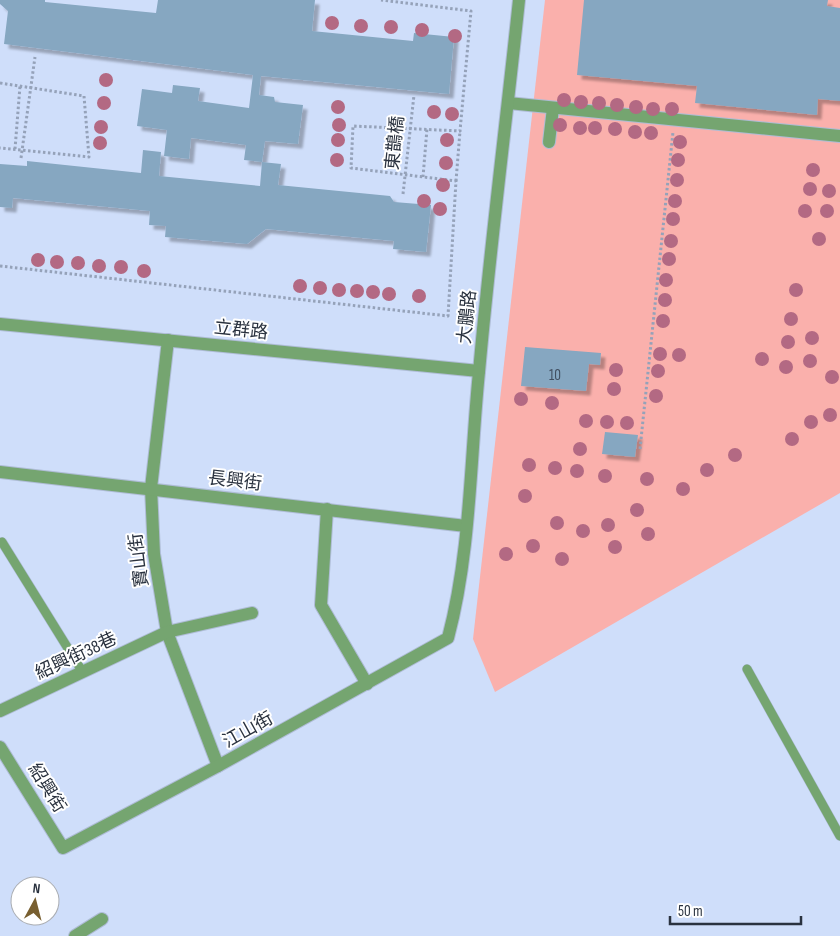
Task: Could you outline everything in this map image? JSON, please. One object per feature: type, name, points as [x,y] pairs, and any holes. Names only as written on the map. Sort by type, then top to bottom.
[{"type":"street","name":"大鵬路","points":[[448,638],[456,608],[466,526],[479,372],[519,0]]},
{"type":"street","points":[[508,103],[840,136]]},
{"type":"street","points":[[550,142],[553,108]]},
{"type":"street","name":"立群路","points":[[0,324],[479,372]]},
{"type":"street","name":"寶山街","points":[[168,340],[151,488],[154,554],[167,632],[218,766]]},
{"type":"street","name":"長興街","points":[[0,472],[466,526]]},
{"type":"street","points":[[327,509],[321,605],[366,684]]},
{"type":"street","name":"紹興街38巷","points":[[0,711],[167,632],[252,613]]},
{"type":"street","name":"江山街","points":[[64,848],[218,766],[448,638]]},
{"type":"street","name":"紹興街","points":[[0,747],[64,848]]},
{"type":"street","points":[[75,936],[102,919]]},
{"type":"lane","points":[[2,542],[82,672]]},
{"type":"lane","points":[[747,669],[840,836]]},
{"type":"path","points":[[0,266],[448,316],[456,182],[471,11],[382,0]]},
{"type":"path","points":[[21,158],[35,57]]},
{"type":"path","points":[[0,83],[84,96],[89,157],[0,148]]},
{"type":"path","points":[[15,149],[20,86]]},
{"type":"path","name":"東鵲橋","points":[[403,194],[414,95]]},
{"type":"path","points":[[640,449],[674,119]]},
{"type":"path","points":[[456,182],[351,168],[353,126],[460,131]]},
{"type":"path","points":[[423,177],[427,129]]},
{"type":"shaded area","points":[[545,0],[840,0],[840,493],[495,692],[473,639]]},
{"type":"building","points":[[0,0],[45,0],[45,2],[156,13],[158,0],[315,0],[312,31],[413,41],[414,33],[454,37],[449,94],[261,76],[259,95],[274,97],[275,102],[303,105],[298,144],[265,141],[262,162],[244,160],[246,145],[191,138],[189,159],[164,156],[167,130],[137,126],[142,89],[172,93],[173,85],[200,88],[198,101],[249,108],[253,75],[4,44],[8,11],[0,4]]},
{"type":"building","points":[[584,0],[828,0],[827,6],[840,8],[840,101],[818,99],[817,115],[695,103],[697,86],[577,75]]},
{"type":"building","points":[[143,150],[161,152],[159,176],[260,186],[262,162],[281,164],[278,185],[390,196],[394,202],[431,205],[426,252],[393,249],[394,241],[266,229],[247,244],[165,237],[166,226],[149,225],[150,211],[13,198],[12,208],[0,207],[0,164],[27,166],[27,161],[141,173]]},
{"type":"building","points":[[525,347],[601,353],[600,365],[589,364],[586,391],[521,386]]},
{"type":"building","points":[[605,432],[638,435],[635,457],[602,454]]}]
